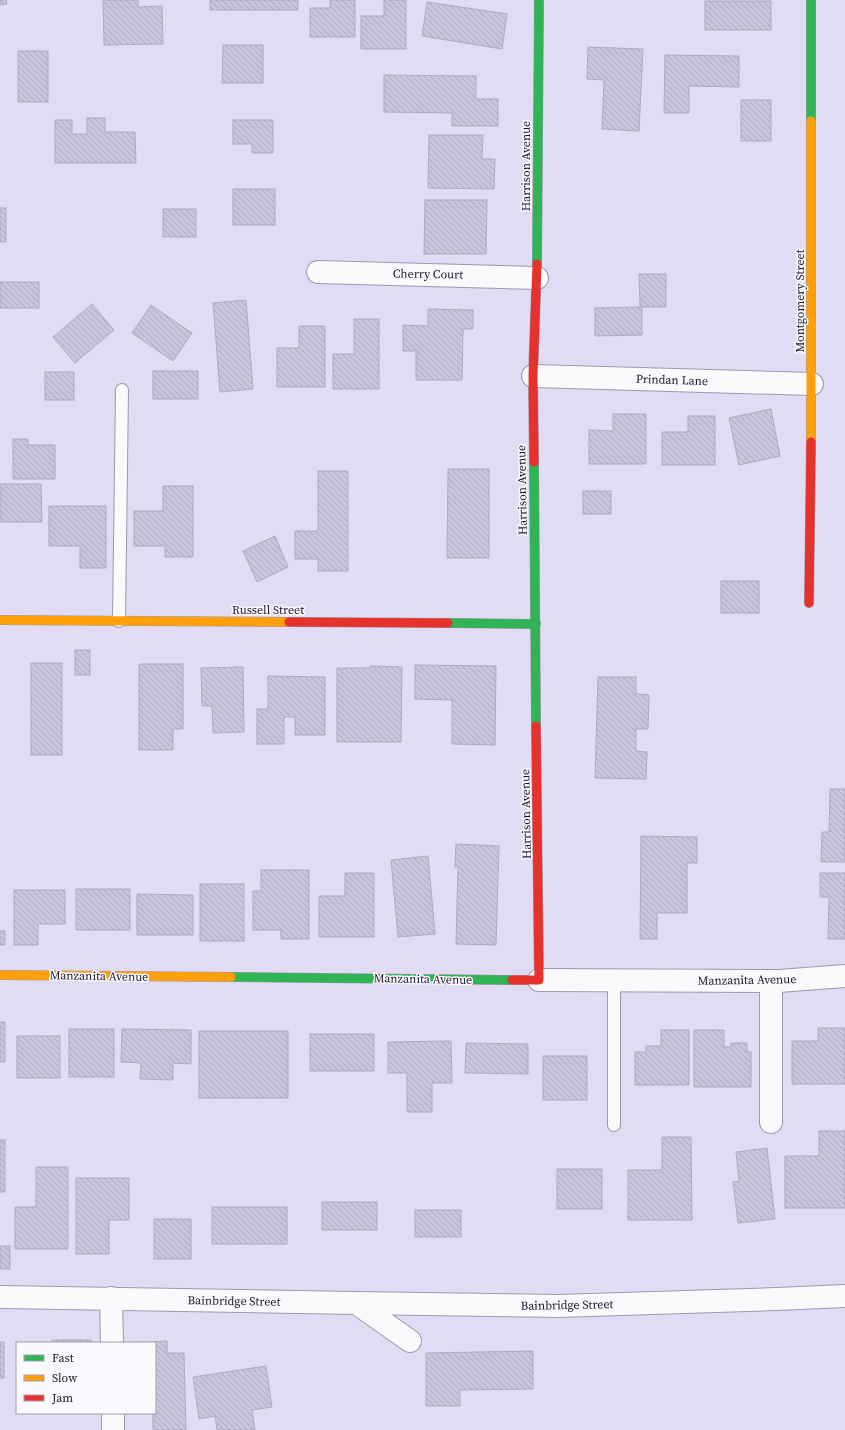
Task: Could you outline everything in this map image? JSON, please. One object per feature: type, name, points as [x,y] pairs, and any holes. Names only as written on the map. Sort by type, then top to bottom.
[{"type":"street","name":"Harrison Avenue","points":[[539,0],[537,278],[533,376],[539,980]]},
{"type":"street","name":"Montgomery Street","points":[[809,603],[812,384],[811,0]]},
{"type":"street","name":"Cherry Court","points":[[318,272],[537,278]]},
{"type":"street","name":"Prindan Lane","points":[[533,376],[812,384]]},
{"type":"street","name":"Russell Street","points":[[0,620],[536,624]]},
{"type":"street","name":"Manzanita Avenue","points":[[0,975],[771,981],[845,976]]},
{"type":"street","points":[[771,981],[771,1122]]},
{"type":"street","name":"Bainbridge Street","points":[[0,1297],[559,1306],[777,1303],[845,1296]]},
{"type":"street","points":[[111,1298],[112,1342]]},
{"type":"street","points":[[356,1303],[410,1341]]},
{"type":"street","points":[[113,1414],[113,1430]]},
{"type":"lane","points":[[119,621],[122,390]]},
{"type":"lane","points":[[614,980],[614,1125]]},
{"type":"building","points":[[0,0],[6,0],[7,4],[0,5]]},
{"type":"building","points":[[103,0],[138,0],[138,7],[162,6],[163,44],[104,45]]},
{"type":"building","points":[[210,0],[298,0],[298,10],[210,10]]},
{"type":"building","points":[[330,0],[355,0],[355,37],[310,37],[310,8],[330,8]]},
{"type":"building","points":[[384,0],[406,0],[406,49],[361,49],[361,16],[384,16]]},
{"type":"building","points":[[705,1],[771,1],[771,30],[705,30]]},
{"type":"building","points":[[427,2],[507,14],[502,49],[422,36]]},
{"type":"building","points":[[223,45],[263,45],[263,83],[222,83]]},
{"type":"building","points":[[588,47],[643,49],[639,131],[602,129],[604,80],[587,79]]},
{"type":"building","points":[[18,51],[48,51],[48,102],[18,102]]},
{"type":"building","points":[[665,55],[739,56],[739,87],[689,86],[689,113],[664,113]]},
{"type":"building","points":[[384,75],[476,76],[476,99],[498,99],[498,126],[452,126],[452,113],[384,112]]},
{"type":"building","points":[[741,100],[771,100],[771,141],[741,141]]},
{"type":"building","points":[[87,118],[105,118],[105,132],[135,132],[136,163],[55,163],[55,120],[72,120],[72,134],[87,134]]},
{"type":"building","points":[[233,120],[273,120],[273,153],[252,153],[252,144],[233,144]]},
{"type":"building","points":[[429,135],[483,135],[482,159],[495,159],[494,189],[428,188]]},
{"type":"building","points":[[233,189],[275,189],[275,225],[233,225]]},
{"type":"building","points":[[425,200],[487,200],[486,254],[424,254]]},
{"type":"building","points":[[0,208],[6,208],[6,242],[0,242]]},
{"type":"building","points":[[163,209],[196,209],[196,237],[163,237]]},
{"type":"building","points":[[639,274],[666,274],[666,307],[642,307],[642,335],[595,336],[595,308],[640,307]]},
{"type":"building","points":[[0,282],[39,282],[39,308],[0,308]]},
{"type":"building","points":[[246,300],[253,389],[220,392],[213,303]]},
{"type":"building","points":[[92,304],[114,330],[75,363],[53,337]]},
{"type":"building","points":[[151,305],[192,333],[173,361],[132,333]]},
{"type":"building","points":[[428,309],[473,310],[473,329],[463,329],[462,380],[416,380],[416,351],[403,351],[403,325],[428,326]]},
{"type":"building","points":[[354,319],[379,319],[379,389],[333,389],[333,354],[354,354]]},
{"type":"building","points":[[299,326],[325,326],[325,387],[277,387],[277,348],[299,348]]},
{"type":"building","points":[[153,371],[198,371],[198,399],[153,399]]},
{"type":"building","points":[[45,372],[74,372],[74,400],[45,400]]},
{"type":"building","points":[[771,409],[780,456],[739,465],[729,418]]},
{"type":"building","points":[[613,414],[646,414],[646,464],[589,464],[589,430],[613,431]]},
{"type":"building","points":[[688,416],[715,416],[715,465],[662,465],[662,432],[688,432]]},
{"type":"building","points":[[13,439],[28,439],[28,445],[55,445],[55,479],[13,479]]},
{"type":"building","points":[[448,469],[489,469],[489,558],[447,558]]},
{"type":"building","points":[[318,471],[348,471],[348,571],[318,571],[318,559],[295,559],[295,531],[318,531]]},
{"type":"building","points":[[0,484],[41,484],[42,522],[0,522]]},
{"type":"building","points":[[163,486],[193,486],[193,557],[165,557],[165,546],[134,546],[134,511],[163,511]]},
{"type":"building","points":[[583,491],[611,491],[611,514],[583,514]]},
{"type":"building","points":[[49,506],[106,506],[106,568],[80,568],[80,546],[49,546]]},
{"type":"building","points":[[275,536],[288,567],[257,582],[243,551]]},
{"type":"building","points":[[721,581],[759,581],[759,613],[721,613]]},
{"type":"building","points":[[75,650],[90,650],[90,675],[75,675]]},
{"type":"building","points":[[31,663],[62,663],[62,755],[31,755]]},
{"type":"building","points":[[139,664],[183,664],[183,729],[173,729],[173,750],[139,750]]},
{"type":"building","points":[[415,665],[496,666],[495,745],[452,744],[452,700],[415,699]]},
{"type":"building","points":[[370,666],[402,667],[401,742],[337,742],[337,668],[370,668]]},
{"type":"building","points":[[243,667],[244,732],[213,733],[212,706],[202,706],[201,668]]},
{"type":"building","points":[[268,676],[325,677],[325,735],[295,735],[295,717],[284,717],[284,744],[257,744],[257,709],[268,709]]},
{"type":"building","points":[[598,677],[636,677],[636,694],[649,695],[648,729],[636,729],[636,751],[647,752],[646,779],[595,778]]},
{"type":"building","points":[[830,789],[845,789],[845,862],[821,862],[822,832],[829,832]]},
{"type":"building","points":[[641,836],[697,837],[697,863],[687,863],[687,913],[657,913],[657,939],[640,939]]},
{"type":"building","points":[[456,844],[499,846],[496,945],[456,944],[458,867],[455,867]]},
{"type":"building","points":[[428,856],[435,934],[398,937],[391,860]]},
{"type":"building","points":[[261,870],[309,870],[309,939],[281,939],[281,930],[253,930],[253,891],[261,891]]},
{"type":"building","points":[[345,873],[374,873],[374,937],[319,937],[319,896],[345,896]]},
{"type":"building","points":[[820,873],[845,873],[845,939],[828,939],[829,897],[820,897]]},
{"type":"building","points":[[200,884],[244,884],[244,941],[200,941]]},
{"type":"building","points":[[76,889],[130,889],[130,930],[76,930]]},
{"type":"building","points":[[14,890],[65,890],[65,924],[38,924],[38,945],[14,945]]},
{"type":"building","points":[[137,894],[193,895],[193,935],[137,935]]},
{"type":"building","points":[[0,931],[5,931],[5,945],[0,945]]},
{"type":"building","points":[[0,1022],[5,1022],[5,1062],[0,1062]]},
{"type":"building","points":[[818,1028],[845,1028],[845,1084],[792,1084],[792,1041],[818,1041]]},
{"type":"building","points":[[69,1029],[114,1029],[114,1077],[69,1077]]},
{"type":"building","points":[[122,1029],[191,1030],[191,1064],[173,1063],[173,1080],[140,1079],[141,1063],[121,1062]]},
{"type":"building","points":[[661,1030],[689,1030],[689,1085],[635,1085],[635,1052],[646,1052],[646,1046],[661,1046]]},
{"type":"building","points":[[694,1030],[724,1030],[724,1047],[731,1047],[731,1043],[747,1043],[747,1052],[751,1052],[751,1087],[694,1087]]},
{"type":"building","points":[[199,1031],[288,1031],[288,1098],[199,1098]]},
{"type":"building","points":[[310,1034],[374,1034],[374,1071],[310,1071]]},
{"type":"building","points":[[17,1036],[60,1036],[60,1078],[17,1078]]},
{"type":"building","points":[[451,1041],[452,1083],[432,1083],[432,1112],[407,1112],[407,1073],[388,1073],[388,1042]]},
{"type":"building","points":[[466,1043],[528,1044],[528,1074],[465,1073]]},
{"type":"building","points":[[543,1056],[587,1056],[587,1100],[543,1100]]},
{"type":"building","points":[[819,1131],[845,1131],[845,1208],[785,1208],[785,1156],[819,1156]]},
{"type":"building","points":[[662,1137],[691,1137],[692,1220],[628,1220],[628,1170],[662,1170]]},
{"type":"building","points":[[0,1140],[5,1140],[5,1192],[0,1192]]},
{"type":"building","points":[[767,1148],[775,1219],[738,1223],[733,1182],[739,1181],[736,1152]]},
{"type":"building","points":[[36,1167],[68,1167],[68,1249],[15,1249],[15,1207],[36,1207]]},
{"type":"building","points":[[557,1169],[602,1169],[602,1209],[557,1209]]},
{"type":"building","points":[[76,1178],[129,1178],[129,1220],[109,1220],[109,1254],[76,1254]]},
{"type":"building","points":[[322,1202],[377,1202],[377,1230],[322,1230]]},
{"type":"building","points":[[212,1207],[287,1207],[287,1244],[212,1244]]},
{"type":"building","points":[[415,1210],[461,1210],[461,1237],[415,1237]]},
{"type":"building","points":[[154,1219],[191,1219],[191,1259],[154,1259]]},
{"type":"building","points":[[0,1246],[10,1246],[10,1269],[0,1269]]},
{"type":"building","points":[[52,1340],[91,1340],[91,1342],[52,1342]]},
{"type":"building","points":[[167,1341],[167,1353],[184,1353],[186,1430],[153,1430],[153,1414],[156,1414],[156,1342],[152,1342]]},
{"type":"building","points":[[0,1342],[4,1342],[4,1378],[0,1378]]},
{"type":"building","points":[[533,1351],[533,1389],[460,1390],[460,1406],[426,1406],[426,1353]]},
{"type":"building","points":[[266,1366],[272,1407],[252,1410],[255,1430],[217,1430],[215,1416],[199,1419],[193,1377]]},
{"type":"traffic: fast","points":[[537,264],[539,0]]},
{"type":"traffic: fast","points":[[811,0],[811,121]]},
{"type":"traffic: fast","points":[[534,462],[536,726]]},
{"type":"traffic: fast","points":[[448,623],[536,624]]},
{"type":"traffic: fast","points":[[231,977],[512,980]]},
{"type":"traffic: slow","points":[[811,121],[811,442]]},
{"type":"traffic: slow","points":[[0,620],[289,622]]},
{"type":"traffic: slow","points":[[0,975],[231,977]]},
{"type":"traffic: jam","points":[[534,462],[533,376],[537,264]]},
{"type":"traffic: jam","points":[[809,603],[811,442]]},
{"type":"traffic: jam","points":[[289,622],[448,623]]},
{"type":"traffic: jam","points":[[512,980],[539,980],[536,726]]}]
